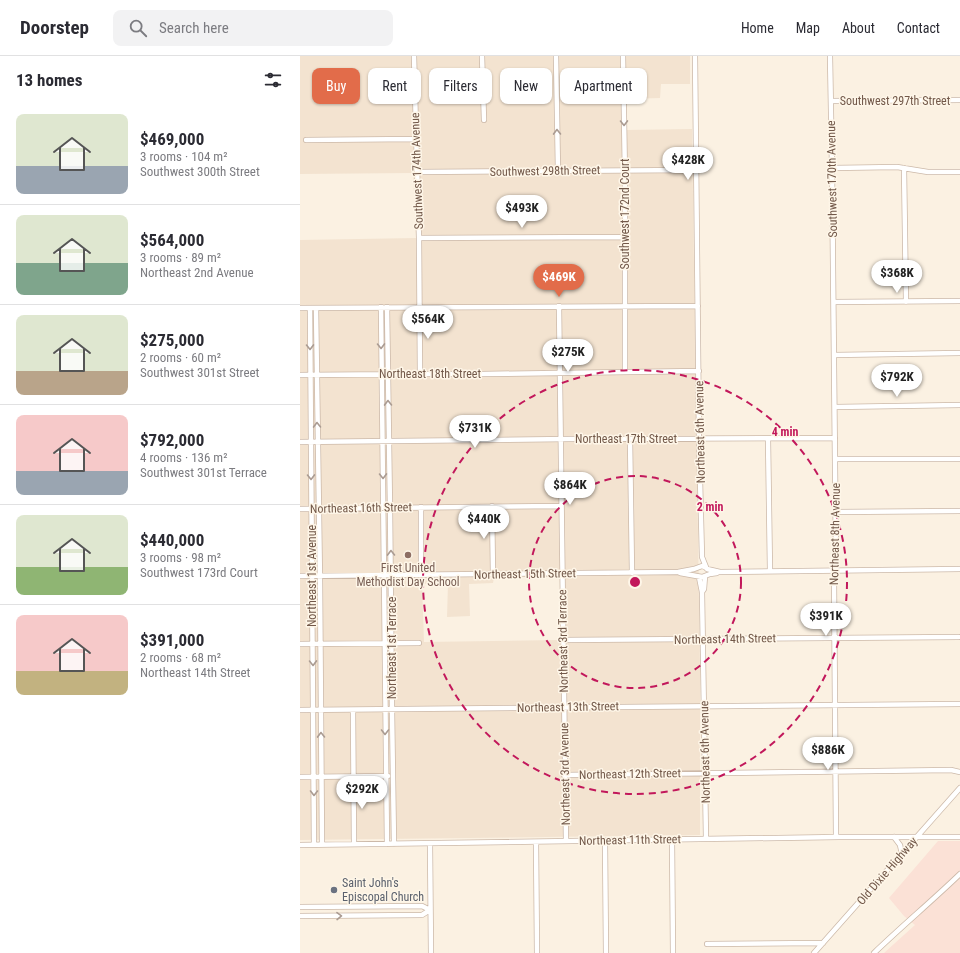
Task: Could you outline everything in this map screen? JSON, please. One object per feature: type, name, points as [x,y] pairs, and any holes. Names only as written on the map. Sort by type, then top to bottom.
[{"type":"street","name":"Southwest 174th Avenue","points":[[414,56],[419,238],[420,374]]},
{"type":"street","points":[[482,56],[484,120]]},
{"type":"street","points":[[556,56],[558,171]]},
{"type":"street","name":"Southwest 172nd Court","points":[[623,56],[625,170],[625,372]]},
{"type":"street","name":"Northeast 6th Avenue","points":[[695,56],[699,439],[702,557],[706,568]]},
{"type":"street","name":"Southwest 170th Avenue","points":[[830,56],[834,302]]},
{"type":"street","name":"Southwest 297th Street","points":[[831,101],[960,100]]},
{"type":"street","points":[[306,140],[416,139]]},
{"type":"street","points":[[832,168],[897,167],[928,172],[960,172]]},
{"type":"street","points":[[904,168],[906,302]]},
{"type":"street","name":"Southwest 298th Street","points":[[417,172],[696,170]]},
{"type":"street","points":[[419,238],[625,237]]},
{"type":"street","points":[[834,302],[960,301]]},
{"type":"street","name":"Northeast 8th Avenue","points":[[834,302],[836,512],[836,562],[834,578],[836,837]]},
{"type":"street","points":[[559,306],[561,439]]},
{"type":"street","points":[[300,308],[698,306]]},
{"type":"street","name":"Northeast 1st Terrace","points":[[381,307],[387,844]]},
{"type":"street","name":"Northeast 1st Terrace","points":[[387,307],[394,844]]},
{"type":"street","name":"Northeast 1st Avenue","points":[[310,308],[314,844]]},
{"type":"street","name":"Northeast 1st Avenue","points":[[316,308],[322,844]]},
{"type":"street","points":[[834,355],[960,353]]},
{"type":"street","name":"Northeast 18th Street","points":[[300,375],[699,371]]},
{"type":"street","points":[[835,407],[960,405]]},
{"type":"street","name":"Northeast 17th Street","points":[[389,442],[561,439],[835,438]]},
{"type":"street","name":"Northeast 3rd Terrace","points":[[561,439],[564,707]]},
{"type":"street","points":[[630,439],[632,573]]},
{"type":"street","points":[[768,439],[770,571]]},
{"type":"street","points":[[300,442],[389,442]]},
{"type":"street","points":[[835,459],[960,459]]},
{"type":"street","points":[[492,506],[493,574]]},
{"type":"street","name":"Northeast 16th Street","points":[[300,509],[562,506]]},
{"type":"street","points":[[421,507],[421,562],[423,575]]},
{"type":"street","points":[[836,512],[960,511]]},
{"type":"street","name":"Northeast 6th Avenue","points":[[698,568],[702,557]]},
{"type":"street","points":[[720,572],[702,566],[698,568],[696,572],[702,577],[720,572],[960,569]]},
{"type":"street","name":"Northeast 15th Street","points":[[300,576],[632,573],[678,572],[698,568]]},
{"type":"street","points":[[706,568],[708,572],[706,576]]},
{"type":"street","name":"Northeast 15th Street","points":[[678,572],[699,576]]},
{"type":"street","name":"Northeast 6th Avenue","points":[[699,576],[702,592],[706,839]]},
{"type":"street","name":"Northeast 6th Avenue","points":[[702,592],[704,589],[706,576]]},
{"type":"street","name":"Northeast 14th Street","points":[[563,640],[959,637]]},
{"type":"street","points":[[300,644],[419,643]]},
{"type":"street","name":"Northeast 13th Street","points":[[300,710],[960,704]]},
{"type":"street","name":"Northeast 3rd Avenue","points":[[564,707],[566,841]]},
{"type":"street","points":[[353,710],[354,844]]},
{"type":"street","name":"Northeast 12th Street","points":[[564,775],[951,770],[960,772]]},
{"type":"street","points":[[300,777],[393,776]]},
{"type":"street","name":"Old Dixie Highway","points":[[814,953],[960,788]]},
{"type":"street","name":"Northeast 11th Street","points":[[300,845],[836,837],[960,837]]},
{"type":"street","points":[[894,837],[900,845],[902,854]]},
{"type":"street","points":[[672,839],[673,953]]},
{"type":"street","points":[[605,840],[606,953]]},
{"type":"street","points":[[536,842],[537,953]]},
{"type":"street","points":[[430,843],[431,953]]},
{"type":"street","points":[[874,953],[939,895],[960,874]]},
{"type":"street","points":[[352,906],[352,915]]},
{"type":"street","points":[[300,907],[422,906],[430,910]]},
{"type":"street","points":[[300,916],[422,914],[430,910]]},
{"type":"street","points":[[707,944],[823,943]]},
{"type":"shaded area","points":[[300,56],[690,56],[690,84],[661,84],[660,98],[647,98],[647,68],[560,68],[560,104],[627,104],[626,130],[692,129],[700,669],[700,835],[300,840],[300,240],[416,238],[413,173],[300,174]],"holes":[[[494,577],[560,577],[560,640],[424,642],[422,584],[448,583],[447,617],[470,616],[469,584],[493,583]]]},
{"type":"shaded area","points":[[938,841],[960,841],[960,953],[884,953],[915,925],[904,916],[889,898]]},
{"type":"place","name":"First United Methodist Day School","points":[[408,555]]},
{"type":"place","name":"Saint John's Episcopal Church","points":[[334,890]]}]
